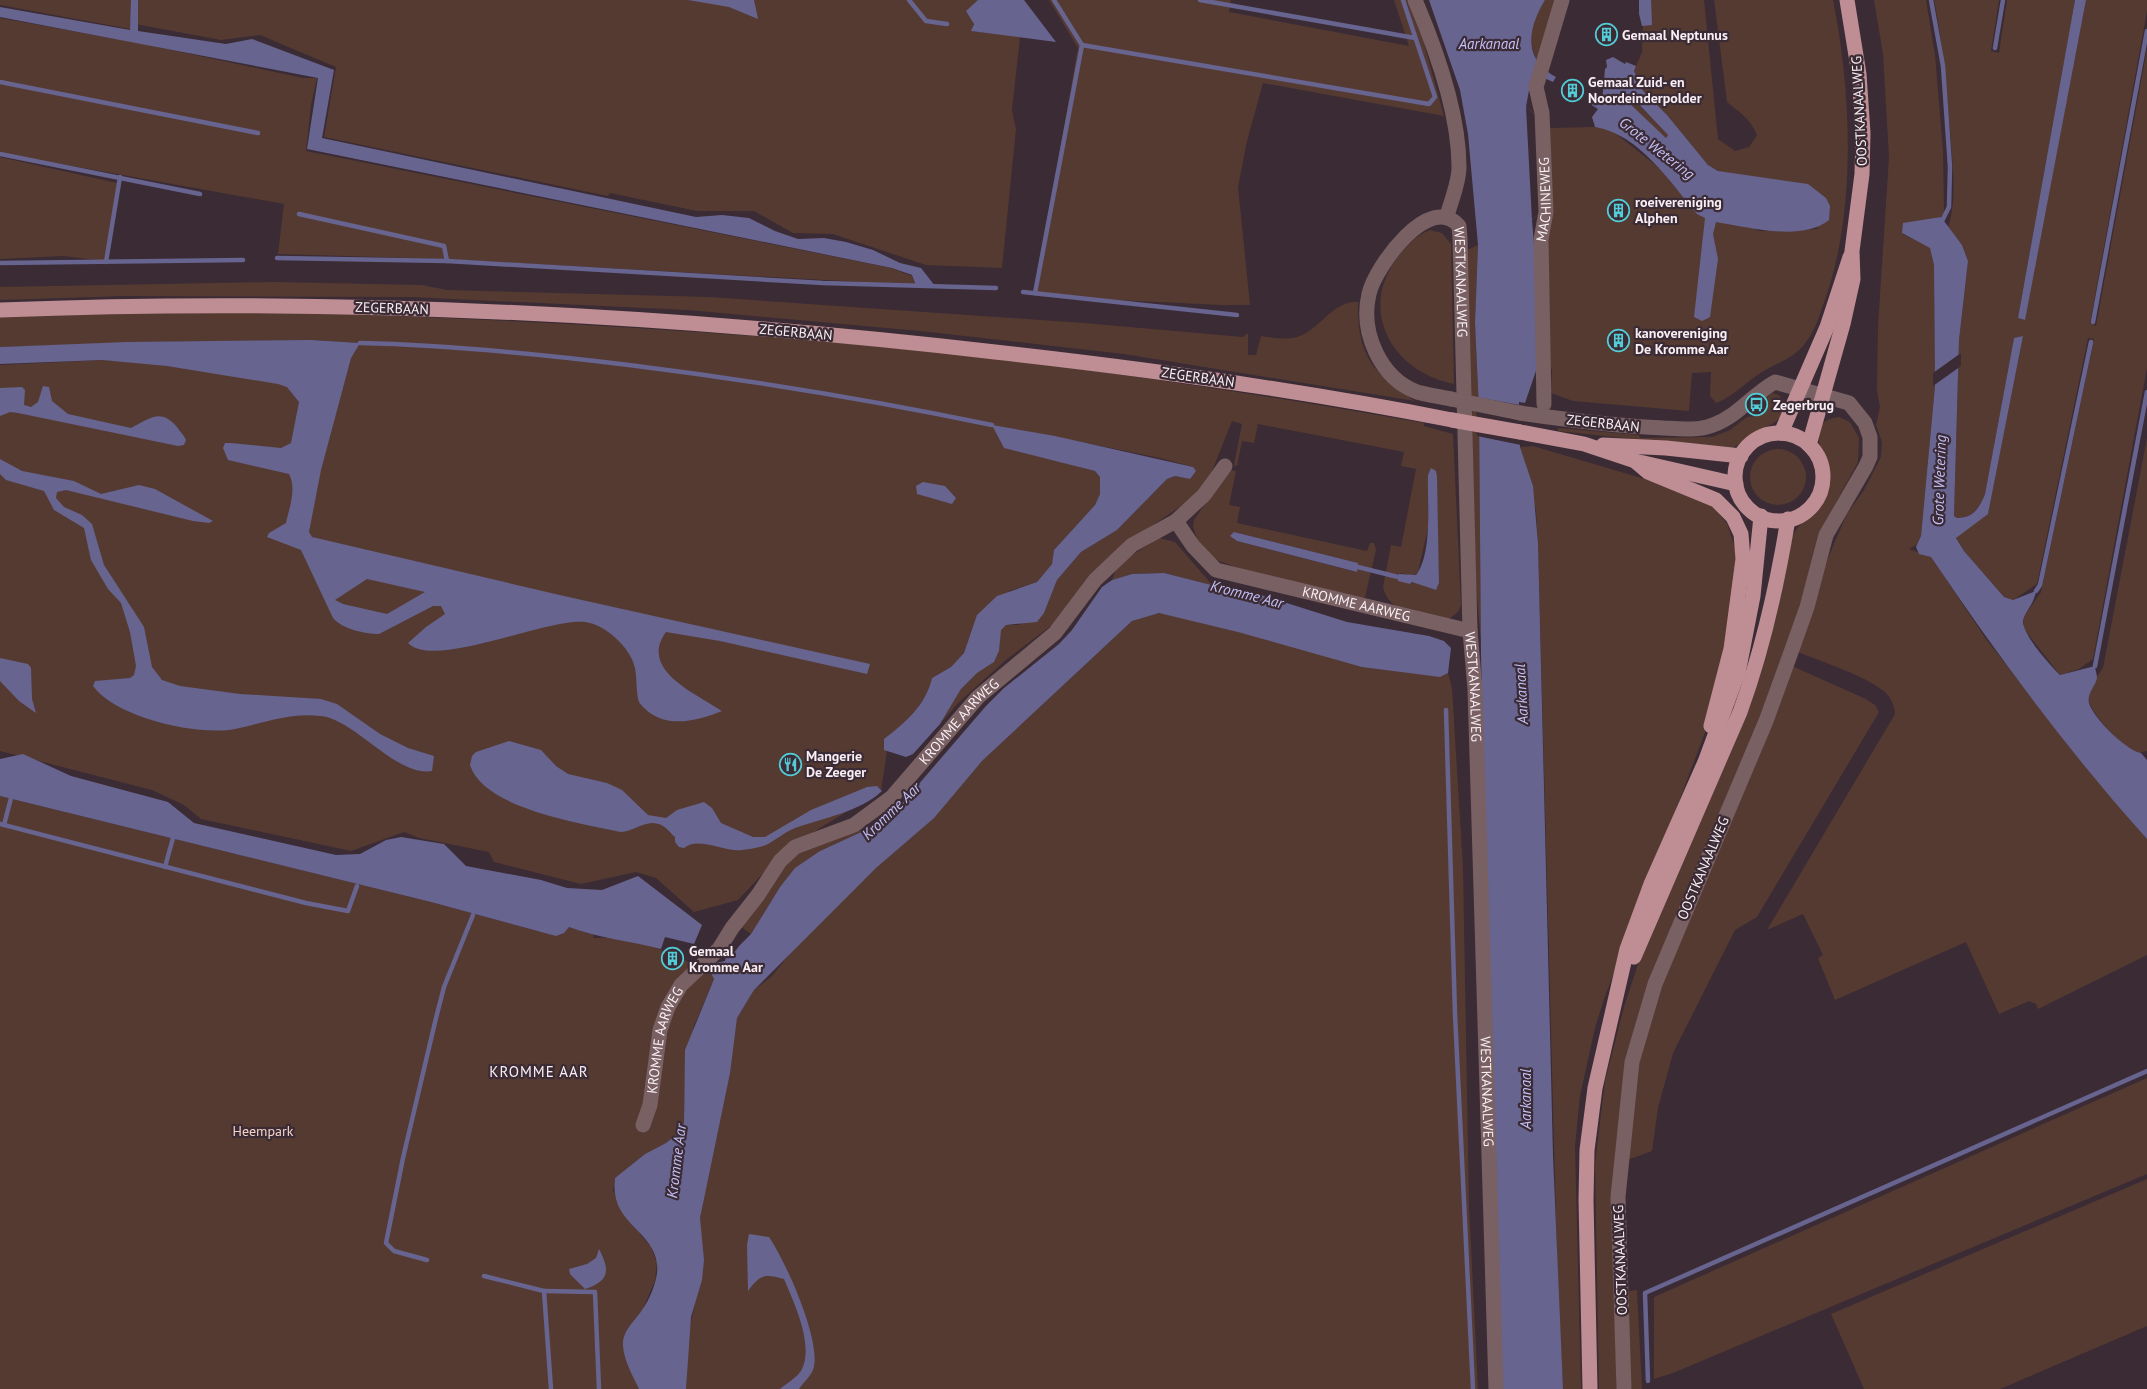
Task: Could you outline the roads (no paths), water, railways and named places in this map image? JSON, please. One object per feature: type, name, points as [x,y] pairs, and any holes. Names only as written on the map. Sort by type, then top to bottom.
[{"type":"main road","name":"OOSTKANAALWEG","points":[[1809,445],[1844,324],[1853,279],[1852,251],[1862,174],[1863,133],[1859,74],[1847,0]]},
{"type":"main road","name":"OOSTKANAALWEG","points":[[1781,433],[1827,327],[1852,251]]},
{"type":"main road","name":"ZEGERBAAN","points":[[0,310],[284,305],[669,320],[899,341],[1127,367],[1317,395],[1584,444],[1635,461],[1736,484]]},
{"type":"main road","points":[[1781,433],[1796,436],[1809,445],[1820,462],[1823,474],[1821,488],[1812,506],[1801,514],[1788,519],[1777,520],[1761,516],[1744,503],[1736,484],[1736,470],[1741,456],[1758,439],[1781,433]]},
{"type":"main road","name":"ZEGERBAAN","points":[[1584,444],[1666,448],[1741,456]]},
{"type":"main road","points":[[1635,461],[1648,472],[1716,500],[1733,517],[1741,534],[1743,559],[1731,650],[1707,741],[1705,762]]},
{"type":"main road","name":"OOSTKANAALWEG","points":[[1590,1389],[1586,1200],[1587,1150],[1595,1088],[1627,949],[1640,911],[1727,708],[1742,657],[1753,596],[1761,516]]},
{"type":"main road","name":"OOSTKANAALWEG","points":[[1615,1004],[1749,688],[1775,596],[1788,519]]},
{"type":"street","name":"WESTKANAALWEG","points":[[1415,0],[1437,59],[1456,134],[1459,169],[1447,216],[1459,226],[1460,238],[1470,631],[1475,689],[1496,1389]]},
{"type":"street","name":"MACHINEWEG","points":[[1544,404],[1542,239],[1546,212],[1542,113],[1536,87],[1562,0]]},
{"type":"street","name":"ZEGERBAAN","points":[[1447,216],[1434,216],[1424,220],[1412,231],[1380,270],[1369,294],[1367,324],[1372,345],[1382,364],[1400,382],[1417,392],[1520,413],[1636,427],[1698,428],[1726,419],[1765,388],[1776,382],[1802,388]]},
{"type":"street","name":"OOSTKANAALWEG","points":[[1624,1389],[1618,1197],[1632,1062],[1655,984],[1773,702],[1807,606],[1826,536],[1870,457],[1870,438],[1859,415],[1849,403],[1822,396],[1802,388]]},
{"type":"street","name":"KROMME AARWEG","points":[[643,1125],[650,1105],[660,1030],[668,1007],[682,985],[719,949],[732,928],[758,896],[780,861],[795,847],[854,825],[892,797],[978,697],[1055,633],[1095,580],[1132,545],[1176,521],[1204,495],[1225,466]]},
{"type":"street","name":"KROMME AARWEG","points":[[1176,521],[1193,546],[1216,570],[1470,631]]},
{"type":"water","points":[[131,0],[138,0],[138,31],[226,44],[252,39],[334,70],[322,138],[696,217],[722,215],[749,218],[775,231],[798,239],[824,238],[873,250],[900,263],[921,268],[935,286],[916,286],[912,275],[892,268],[307,149],[318,78],[0,17],[0,7],[130,30]]},
{"type":"water","points":[[688,0],[754,0],[758,19],[729,7]]},
{"type":"water","points":[[978,0],[1024,0],[1056,42],[971,31],[974,24],[966,11]]},
{"type":"water","name":"Aarkanaal","points":[[1429,0],[1545,0],[1535,21],[1531,42],[1533,52],[1538,61],[1545,70],[1556,77],[1553,82],[1542,77],[1531,79],[1526,107],[1537,116],[1541,212],[1532,220],[1540,321],[1538,365],[1525,403],[1519,402],[1520,447],[1533,486],[1538,543],[1553,1156],[1563,1389],[1500,1389],[1481,655],[1479,410],[1475,323],[1478,245],[1468,134],[1460,90]]},
{"type":"water","points":[[1639,0],[1651,0],[1652,25],[1642,26],[1639,14]]},
{"type":"water","points":[[2075,0],[2086,0],[2025,320],[2018,318]]},
{"type":"water","name":"Grote Wetering","points":[[1613,57],[1625,64],[1626,62],[1636,66],[1634,71],[1643,91],[1667,115],[1708,165],[1718,171],[1808,184],[1826,198],[1830,206],[1829,220],[1818,227],[1790,232],[1716,222],[1713,234],[1718,259],[1710,317],[1702,321],[1694,317],[1705,218],[1697,214],[1664,174],[1639,149],[1611,131],[1595,127],[1592,117],[1598,109],[1590,104],[1594,98],[1602,102],[1605,69],[1607,67],[1606,60]],"holes":[[[1630,95],[1668,135],[1666,138],[1626,100]]]},
{"type":"water","name":"Grote Wetering","points":[[1941,217],[1962,245],[1968,261],[1959,340],[1954,516],[1957,518],[1963,518],[1975,512],[1985,494],[2014,338],[2023,336],[1988,514],[1956,538],[1964,551],[2004,597],[2013,600],[2036,591],[2024,617],[2024,626],[2037,649],[2060,675],[2095,666],[2097,678],[2089,699],[2092,709],[2111,733],[2135,751],[2141,753],[2147,760],[2147,839],[2089,772],[2034,702],[1981,630],[1931,557],[1919,554],[1916,547],[1921,536],[1935,386],[1934,265],[1930,248],[1902,233],[1903,223]]},
{"type":"water","points":[[311,340],[360,343],[351,358],[321,470],[309,532],[312,537],[564,596],[870,664],[867,674],[720,641],[666,632],[659,646],[659,658],[665,669],[686,689],[722,711],[695,720],[676,721],[658,718],[641,705],[638,699],[633,660],[616,638],[601,627],[593,624],[585,622],[567,623],[441,651],[421,650],[408,643],[445,614],[441,606],[433,606],[379,634],[348,628],[333,618],[301,550],[267,537],[269,533],[286,523],[292,492],[289,474],[228,460],[223,448],[225,443],[281,448],[291,443],[299,402],[287,387],[167,366],[102,360],[0,364],[0,347],[127,342]],"holes":[[[367,579],[425,592],[387,614],[343,604],[335,600]]]},
{"type":"water","points":[[43,386],[49,387],[52,401],[68,414],[131,428],[150,418],[160,416],[171,421],[186,440],[184,445],[178,446],[18,413],[10,412],[0,416],[0,388],[22,387],[25,390],[24,405],[31,407],[38,402]]},
{"type":"water","points":[[992,425],[1055,436],[1193,467],[1196,471],[1190,479],[1175,476],[1167,479],[1117,530],[1081,552],[1057,580],[1044,613],[1037,622],[1006,625],[1001,630],[999,651],[994,662],[977,673],[961,689],[940,724],[913,754],[906,757],[884,750],[884,739],[914,713],[925,697],[932,678],[951,667],[964,653],[977,615],[997,596],[1037,582],[1052,564],[1054,550],[1095,505],[1100,494],[1100,477],[1095,471],[1004,448]]},
{"type":"water","points":[[0,459],[22,471],[74,481],[101,494],[139,485],[155,489],[213,521],[209,523],[193,521],[66,490],[57,492],[56,498],[64,507],[82,515],[92,524],[104,565],[144,627],[152,667],[162,680],[180,686],[240,694],[321,699],[337,704],[380,734],[408,748],[434,756],[432,771],[418,771],[404,766],[348,727],[321,716],[288,717],[235,729],[200,730],[138,716],[104,697],[93,686],[95,681],[130,678],[134,675],[136,666],[130,632],[121,603],[108,589],[91,560],[84,528],[54,510],[44,491],[6,480],[0,474]]},
{"type":"water","points":[[1431,468],[1436,471],[1437,477],[1439,583],[1436,590],[1412,582],[1410,584],[1398,581],[1399,574],[1416,575],[1425,554],[1428,526],[1428,475]]},
{"type":"water","points":[[923,482],[945,486],[956,498],[952,504],[917,494],[916,486]]},
{"type":"water","points":[[1234,532],[1358,563],[1357,572],[1237,541],[1230,536]]},
{"type":"water","name":"Kromme Aar","points":[[1164,573],[1227,589],[1258,594],[1347,622],[1429,636],[1444,641],[1451,648],[1448,673],[1440,677],[1362,667],[1238,632],[1159,613],[1132,621],[982,761],[934,818],[876,868],[754,990],[737,1018],[730,1073],[700,1218],[704,1260],[702,1280],[691,1317],[686,1389],[639,1389],[625,1357],[623,1341],[626,1331],[651,1294],[657,1276],[657,1264],[654,1252],[648,1242],[618,1206],[615,1193],[615,1178],[645,1154],[666,1143],[677,1134],[684,1123],[685,1050],[714,979],[707,965],[725,961],[727,952],[734,953],[751,934],[780,887],[795,868],[820,851],[870,828],[899,807],[986,706],[1004,688],[1059,644],[1072,630],[1102,587],[1112,580],[1132,574]]},
{"type":"water","points":[[0,658],[28,664],[31,668],[32,699],[36,713],[19,701],[0,681]]},
{"type":"water","points":[[509,741],[541,750],[556,766],[568,774],[607,783],[622,790],[648,815],[666,818],[677,810],[704,802],[712,808],[721,823],[753,837],[765,837],[811,810],[867,787],[877,786],[882,791],[863,804],[841,814],[795,828],[763,846],[735,850],[696,844],[684,848],[679,847],[675,842],[675,837],[665,827],[657,824],[646,824],[621,832],[536,812],[494,793],[479,780],[470,765],[472,756],[476,752]]},
{"type":"water","points":[[23,754],[71,776],[168,802],[194,823],[336,855],[360,854],[386,840],[401,837],[444,844],[466,866],[541,880],[567,888],[602,890],[638,876],[702,925],[694,944],[665,937],[661,949],[591,934],[569,927],[564,933],[556,936],[431,902],[0,796],[0,759]]},
{"type":"water","points":[[749,1234],[769,1237],[793,1282],[808,1322],[815,1357],[813,1370],[799,1389],[780,1389],[801,1371],[805,1361],[806,1349],[802,1325],[784,1279],[772,1276],[760,1278],[748,1291],[747,1245]]},
{"type":"water","points":[[599,1249],[605,1263],[606,1274],[599,1282],[585,1289],[570,1274],[569,1269],[587,1264],[596,1258]]},
{"type":"waterway","points":[[909,0],[926,21],[947,24]]},
{"type":"waterway","points":[[1054,0],[1082,45]]},
{"type":"waterway","points":[[1200,0],[1415,38]]},
{"type":"waterway","points":[[1035,293],[1082,45],[1429,104],[1435,97],[1403,0]]},
{"type":"waterway","points":[[1931,0],[1943,66],[1950,167],[1949,207],[1940,225]]},
{"type":"waterway","points":[[1995,48],[2003,0]]},
{"type":"waterway","points":[[2093,322],[2147,31]]},
{"type":"waterway","points":[[0,82],[258,133]]},
{"type":"waterway","points":[[0,154],[200,194]]},
{"type":"waterway","points":[[106,262],[120,177]]},
{"type":"waterway","points":[[299,214],[444,246],[447,261]]},
{"type":"waterway","points":[[277,258],[447,261],[823,283],[996,288]]},
{"type":"waterway","points":[[0,263],[243,260]]},
{"type":"waterway","points":[[1023,292],[1237,315]]},
{"type":"waterway","points":[[2036,591],[2040,585],[2091,342]]},
{"type":"waterway","points":[[360,343],[494,351],[674,371],[856,399],[992,425]]},
{"type":"waterway","points":[[2095,666],[2147,392]]},
{"type":"waterway","points":[[1354,566],[1402,578]]},
{"type":"waterway","points":[[1446,710],[1455,1014],[1473,1389]]},
{"type":"waterway","points":[[4,825],[11,798]]},
{"type":"waterway","points":[[0,824],[306,903],[348,911],[357,886]]},
{"type":"waterway","points":[[165,867],[173,838]]},
{"type":"waterway","points":[[427,1260],[394,1251],[386,1243],[403,1158],[444,987],[473,915]]},
{"type":"waterway","points":[[1648,1381],[1645,1293],[2147,1071]]},
{"type":"waterway","points":[[484,1276],[544,1291],[551,1389]]},
{"type":"waterway","points":[[544,1291],[595,1292],[599,1389]]},
{"type":"place","name":"Gemaal Neptunus","points":[[1606,35]]},
{"type":"place","name":"Gemaal Zuid- en Noordeinderpolder","points":[[1572,90]]},
{"type":"place","name":"roeivereniging Alphen","points":[[1619,210]]},
{"type":"place","name":"kanovereniging De Kromme Aar","points":[[1619,341]]},
{"type":"place","name":"Zegerbrug","points":[[1757,405]]},
{"type":"place","name":"Mangerie De Zeeger","points":[[790,764]]},
{"type":"place","name":"Gemaal Kromme Aar","points":[[673,959]]},
{"type":"district","name":"KROMME AAR","points":[[539,1071]]},
{"type":"park label","name":"Heempark","points":[[263,1131]]}]
